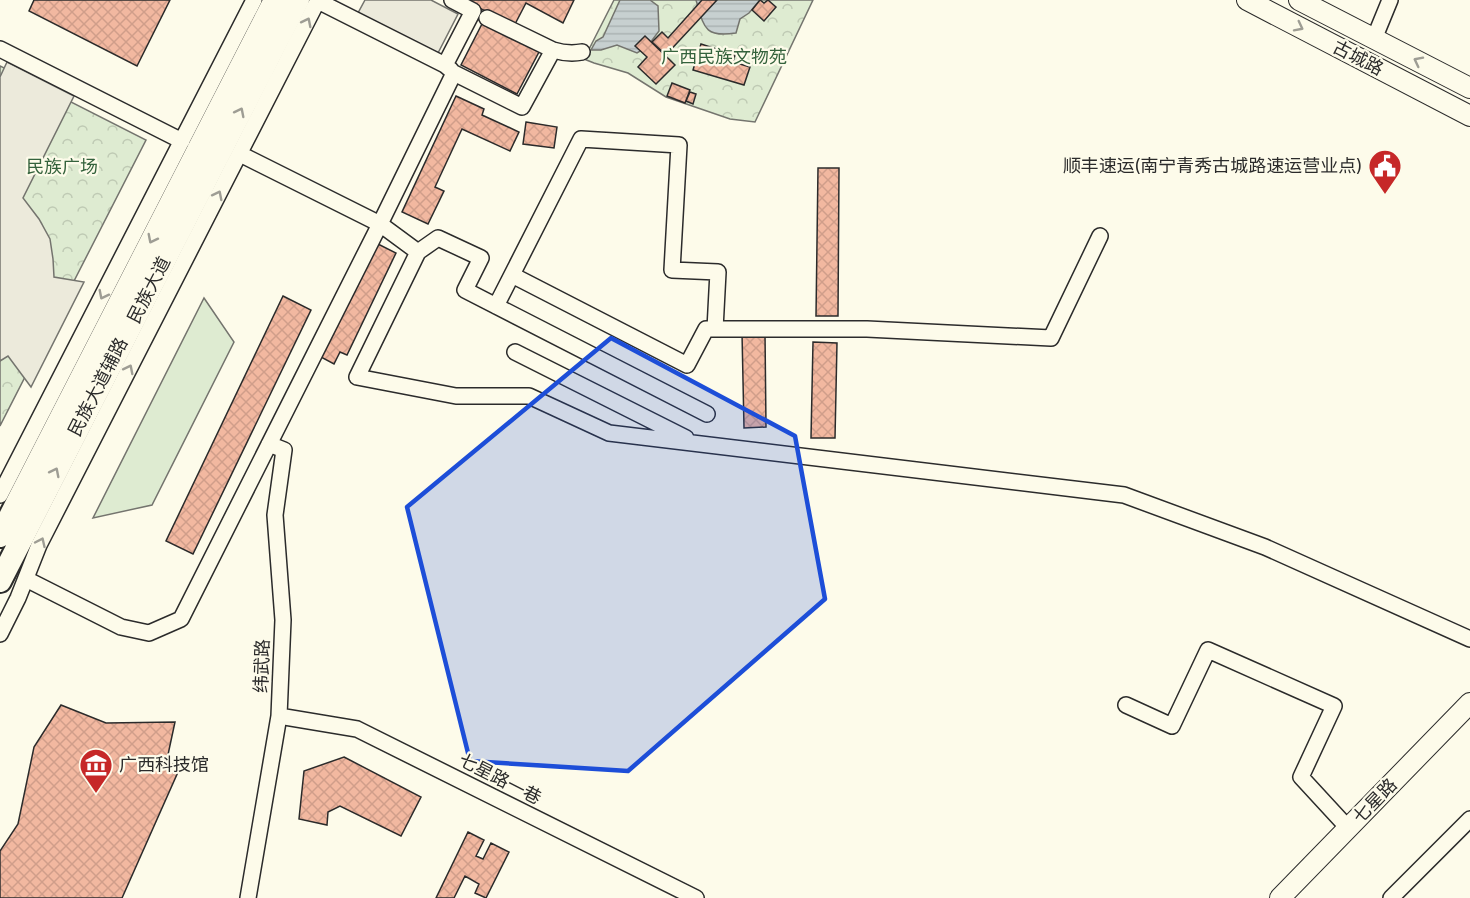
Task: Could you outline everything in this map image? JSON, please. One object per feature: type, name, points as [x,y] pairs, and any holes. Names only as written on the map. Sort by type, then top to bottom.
[{"type":"highway","name":"民族大道","points":[[0,536],[275,0]]},
{"type":"highway","name":"民族大道","points":[[0,580],[311,0]]},
{"type":"main road","name":"古城路","points":[[1247,0],[1470,116]]},
{"type":"main road","name":"古城路","points":[[1299,0],[1470,88]]},
{"type":"main road","name":"七星路","points":[[1280,898],[1470,703]]},
{"type":"street","name":"民族大道辅路","points":[[0,495],[254,0]]},
{"type":"street","name":"民族大道辅路","points":[[0,634],[18,598],[39,545],[240,153],[311,0]]},
{"type":"street","points":[[311,0],[522,107],[552,50]]},
{"type":"street","points":[[26,579],[121,627],[149,633],[181,619],[380,224],[450,69],[474,11],[452,0]]},
{"type":"street","points":[[1374,39],[1390,0]]},
{"type":"street","points":[[487,18],[552,50],[573,54],[582,51]]},
{"type":"street","points":[[0,49],[182,141]]},
{"type":"street","points":[[496,306],[581,139],[679,145],[672,270],[718,272],[715,329]]},
{"type":"street","points":[[240,153],[380,224],[418,252]]},
{"type":"street","points":[[512,275],[687,365],[706,329],[867,329],[1051,338],[1100,236]]},
{"type":"street","points":[[707,414],[465,290],[481,258],[438,238],[418,252],[357,377],[456,396],[528,396],[609,433],[1124,495],[1265,547],[1470,639]]},
{"type":"street","points":[[515,352],[696,443]]},
{"type":"street","name":"纬武路","points":[[248,898],[279,716],[283,620],[275,515],[284,450],[269,444]]},
{"type":"street","points":[[1126,705],[1172,726],[1208,650],[1334,706],[1301,777],[1348,828]]},
{"type":"street","name":"七星路一巷","points":[[279,716],[357,729],[696,898]]},
{"type":"street","points":[[1391,898],[1470,819]]},
{"type":"highlighted area","points":[[611,338],[795,436],[825,599],[628,771],[470,761],[407,507]]},
{"type":"green space","name":"广西民族文物苑","points":[[614,0],[813,0],[755,122],[730,119],[666,97],[628,73],[584,59]]},
{"type":"green space","name":"民族广场","points":[[0,66],[146,140],[0,426]]},
{"type":"green space","points":[[204,298],[234,342],[152,505],[93,518]]},
{"type":"shaded area","points":[[365,0],[431,0],[458,14],[438,53],[358,13]]},
{"type":"shaded area","points":[[620,0],[650,0],[658,6],[659,31],[647,47],[637,53],[617,45],[601,50],[591,50],[596,41],[603,37]]},
{"type":"shaded area","points":[[696,0],[760,0],[749,13],[740,19],[736,33],[717,34],[711,32],[704,24]]},
{"type":"shaded area","points":[[7,62],[74,96],[23,198],[39,219],[50,239],[54,277],[84,282],[31,387],[8,356],[0,361],[0,77]]},
{"type":"building","points":[[34,0],[170,0],[137,66],[29,11]]},
{"type":"building","points":[[464,0],[574,0],[563,23],[526,3],[514,26]]},
{"type":"building","points":[[702,0],[717,0],[666,55],[652,42],[662,32],[668,38]]},
{"type":"building","points":[[760,0],[764,3],[768,0],[776,7],[764,21],[752,10]]},
{"type":"building","points":[[484,20],[540,50],[517,94],[461,65]]},
{"type":"building","points":[[645,36],[675,65],[656,84],[638,67],[647,57],[635,46]]},
{"type":"building","points":[[701,44],[735,55],[733,62],[750,67],[744,85],[693,70]]},
{"type":"building","points":[[672,83],[690,90],[685,103],[667,96]]},
{"type":"building","points":[[690,92],[696,94],[693,104],[686,101]]},
{"type":"building","points":[[456,96],[484,109],[482,115],[519,132],[510,151],[462,129],[435,187],[444,191],[428,224],[402,212]]},
{"type":"building","points":[[526,122],[557,127],[554,148],[523,144]]},
{"type":"building","points":[[818,168],[839,168],[838,316],[816,316]]},
{"type":"building","points":[[374,242],[396,253],[347,355],[340,352],[334,364],[319,356]]},
{"type":"building","points":[[283,296],[311,310],[193,554],[166,541]]},
{"type":"building","points":[[742,333],[765,333],[766,427],[744,428]]},
{"type":"building","points":[[813,342],[837,343],[835,438],[811,438]]},
{"type":"building","name":"广西科技馆","points":[[61,705],[106,723],[175,722],[166,764],[182,763],[122,898],[0,898],[0,851],[18,824],[34,747]]},
{"type":"building","points":[[344,757],[421,797],[401,836],[340,806],[328,812],[327,825],[299,819],[304,771]]},
{"type":"building","points":[[468,832],[484,840],[476,856],[483,859],[491,843],[509,852],[486,898],[475,893],[479,884],[465,876],[454,898],[436,898]]},
{"type":"place","name":"顺丰速运(南宁青秀古城路速运营业点)","points":[[1385,195]]},
{"type":"place","name":"广西科技馆","points":[[96,794]]}]
